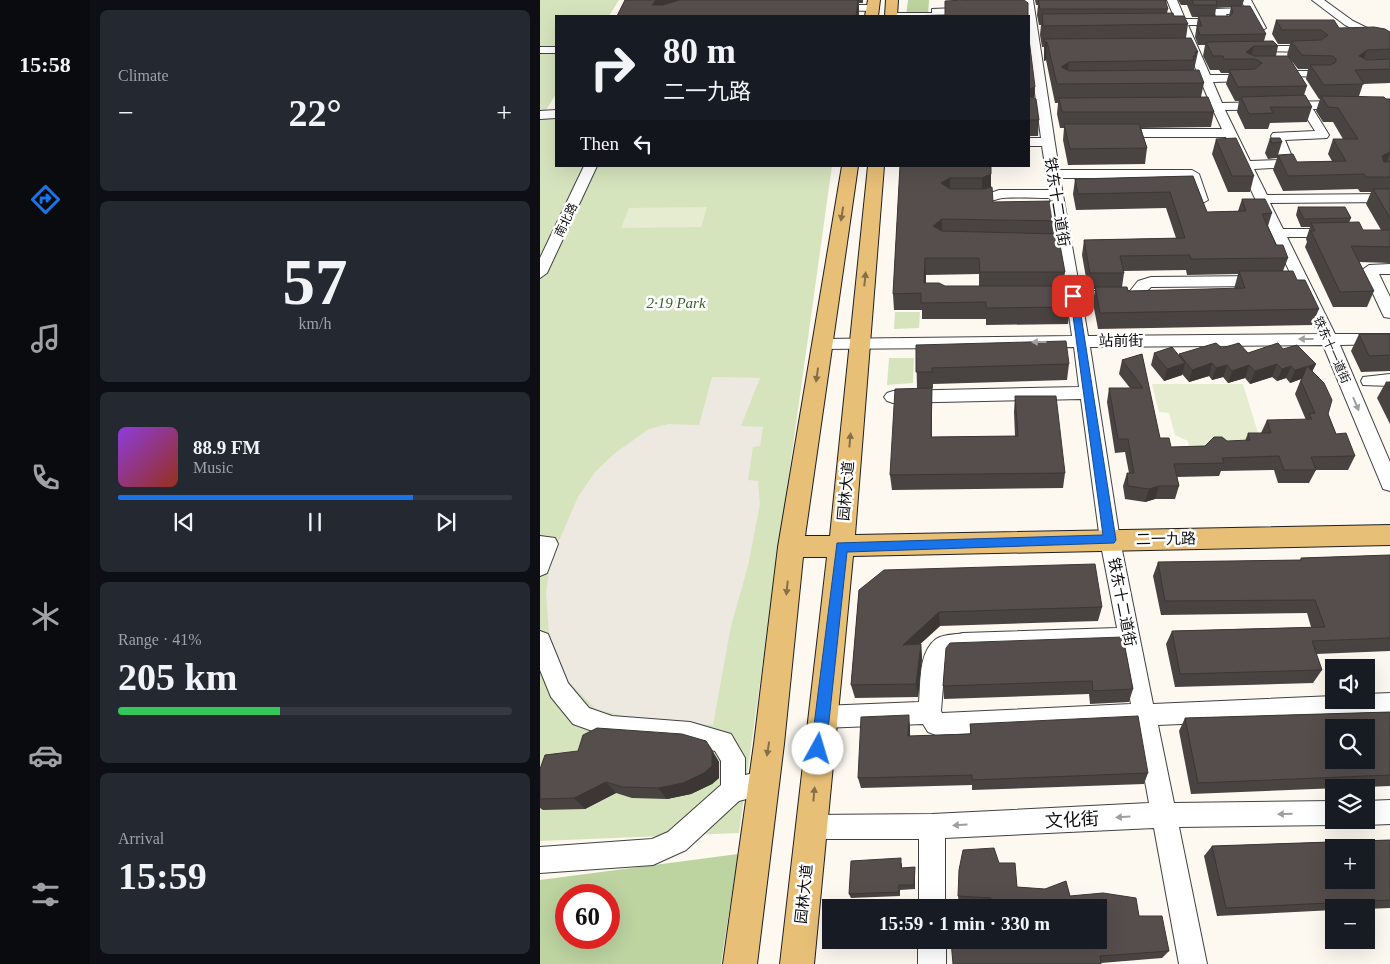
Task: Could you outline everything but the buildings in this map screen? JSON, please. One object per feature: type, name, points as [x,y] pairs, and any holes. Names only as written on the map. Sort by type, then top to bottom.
[{"type":"main road","points":[[891,15],[892,0]]},
{"type":"main road","points":[[740,964],[769,744],[791,547],[850,167]]},
{"type":"main road","name":"园林大道","points":[[797,964],[841,547],[876,167]]},
{"type":"main road","name":"二一九路","points":[[791,547],[1390,535]]},
{"type":"street","points":[[936,0],[936,14]]},
{"type":"street","points":[[1246,0],[1273,49],[1288,66],[1310,105],[1323,135],[1277,136],[1288,164],[1247,165]]},
{"type":"street","points":[[1317,0],[1349,23],[1390,43]]},
{"type":"street","points":[[833,5],[873,8]]},
{"type":"street","points":[[914,15],[961,11],[961,5],[979,5]]},
{"type":"street","name":"铁东十一道街","points":[[1171,6],[1192,50],[1202,79],[1247,165],[1328,339],[1390,484]]},
{"type":"street","name":"铁东十二道街","points":[[1030,8],[1036,53],[1034,84],[1049,136],[1056,194],[1110,540],[1193,964]]},
{"type":"street","points":[[1180,27],[1224,22],[1219,11],[1252,11]]},
{"type":"street","points":[[1246,49],[1317,48]]},
{"type":"street","points":[[540,50],[555,50]]},
{"type":"street","points":[[1288,66],[1324,74]]},
{"type":"street","points":[[1202,79],[1251,78]]},
{"type":"street","points":[[1198,107],[1390,104]]},
{"type":"street","points":[[1108,132],[1230,133]]},
{"type":"street","points":[[1030,142],[1049,136]]},
{"type":"street","name":"南北路","points":[[540,273],[591,167]]},
{"type":"street","points":[[1053,174],[1192,174],[1207,216]]},
{"type":"street","points":[[958,200],[984,200],[998,194],[1056,194]]},
{"type":"street","points":[[1262,199],[1390,198]]},
{"type":"street","points":[[1278,234],[1350,232]]},
{"type":"street","points":[[1046,245],[1065,245]]},
{"type":"street","points":[[1390,270],[1369,270],[1390,312]]},
{"type":"street","points":[[1053,283],[1072,290],[1134,296],[1140,291],[1143,284],[1151,282],[1300,280]]},
{"type":"street","points":[[1044,296],[1072,290]]},
{"type":"street","name":"站前街","points":[[821,344],[1390,339]]},
{"type":"street","points":[[1369,381],[1390,380]]},
{"type":"street","points":[[893,397],[1088,393]]},
{"type":"street","points":[[540,544],[548,544],[540,567]]},
{"type":"street","points":[[1129,637],[963,643],[944,646],[934,658],[929,713],[936,724],[1390,704]]},
{"type":"street","points":[[540,641],[558,690],[581,716],[612,727],[690,733],[724,742],[733,758],[732,790]]},
{"type":"street","points":[[822,716],[929,713]]},
{"type":"street","points":[[540,860],[653,852],[677,841],[732,790],[763,783]]},
{"type":"street","points":[[1375,812],[1390,812]]},
{"type":"street","name":"文化街","points":[[811,827],[932,826],[1164,815],[1325,813]]},
{"type":"street","points":[[932,826],[932,899]]},
{"type":"street","points":[[932,949],[932,964]]},
{"type":"green space","name":"2·19 Park","points":[[540,0],[619,0],[610,15],[555,15],[555,96],[546,110],[555,110],[555,167],[832,167],[739,833],[540,841]]},
{"type":"green space","points":[[908,0],[929,0],[928,15],[906,15]]},
{"type":"green space","points":[[707,207],[701,227],[621,228],[629,208]]},
{"type":"green space","points":[[895,312],[920,312],[919,328],[894,329]]},
{"type":"green space","points":[[889,358],[914,358],[913,383],[887,385]]},
{"type":"green space","points":[[1152,384],[1243,384],[1262,446],[1189,448],[1188,441],[1175,435],[1169,413],[1159,412]]},
{"type":"green space","points":[[738,854],[721,964],[540,964],[540,880]]},
{"type":"shaded area","points":[[712,377],[760,378],[741,426],[763,427],[760,446],[753,447],[748,480],[758,481],[760,504],[748,566],[731,626],[713,725],[650,723],[596,709],[562,675],[550,649],[546,593],[549,571],[555,550],[578,497],[595,472],[615,453],[649,429],[669,424],[699,425]]},
{"type":"route","points":[[818,749],[841,547],[1110,540],[1073,296]]}]
